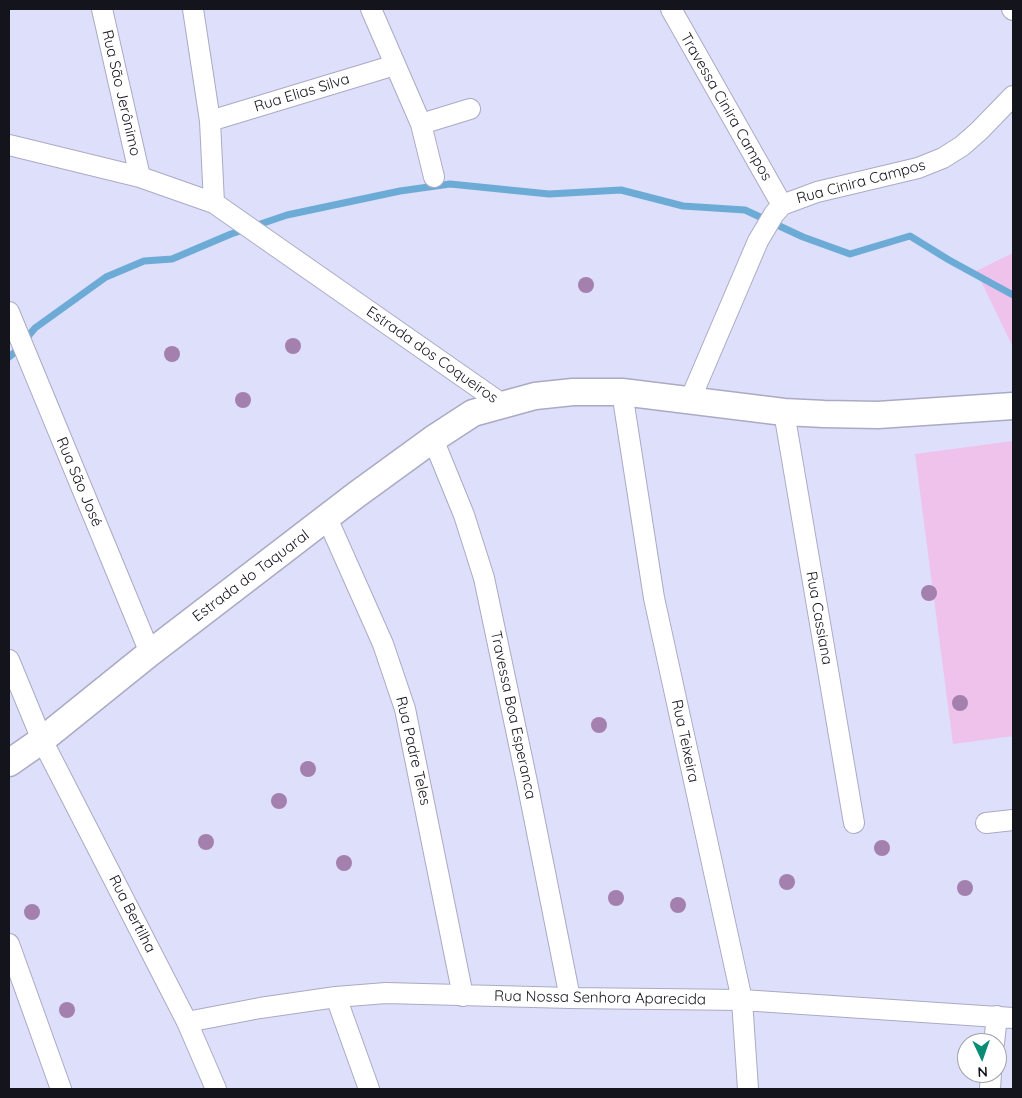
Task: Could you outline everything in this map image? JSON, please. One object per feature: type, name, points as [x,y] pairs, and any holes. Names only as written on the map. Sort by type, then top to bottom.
[{"type":"street","name":"Rua São Jerônimo","points":[[102,9],[140,177]]},
{"type":"street","points":[[193,9],[210,121],[214,203]]},
{"type":"street","points":[[370,9],[421,124],[434,177]]},
{"type":"street","name":"Travessa Cinira Campos","points":[[671,9],[778,209]]},
{"type":"street","name":"Rua Elias Silva","points":[[210,121],[395,65]]},
{"type":"street","name":"Rua Cinira Campos","points":[[778,209],[817,192],[918,168],[943,158],[962,146],[979,131],[1013,96]]},
{"type":"street","points":[[421,124],[470,109]]},
{"type":"street","name":"Estrada dos Coqueiros","points":[[9,145],[140,177],[214,203],[270,240],[502,404],[534,396],[573,392],[622,392],[784,412],[878,415],[1013,406]]},
{"type":"street","points":[[690,400],[758,241],[778,209]]},
{"type":"street","name":"Rua São José","points":[[9,312],[17,340],[150,653]]},
{"type":"street","name":"Rua Teixeira","points":[[622,392],[654,598],[742,1000],[748,1089]]},
{"type":"street","name":"Estrada do Taquaral","points":[[9,763],[42,740],[150,653],[356,495],[433,439],[473,413],[502,404]]},
{"type":"street","name":"Rua Cassiana","points":[[784,412],[854,823]]},
{"type":"street","name":"Travessa Boa Esperanca","points":[[433,439],[464,515],[484,578],[570,998]]},
{"type":"street","name":"Rua Padre Teles","points":[[327,518],[383,644],[405,709],[462,996]]},
{"type":"street","name":"Rua Bertilha","points":[[9,660],[42,740],[188,1022],[216,1089]]},
{"type":"street","points":[[986,823],[1013,820]]},
{"type":"street","points":[[9,944],[61,1089]]},
{"type":"street","name":"Rua Nossa Senhora Aparecida","points":[[188,1022],[260,1008],[336,997],[386,994],[742,1000],[1005,1017]]},
{"type":"street","points":[[336,997],[369,1089]]},
{"type":"street","points":[[998,1033],[1005,1017]]},
{"type":"shaded area","points":[[1013,253],[1013,347],[976,271]]},
{"type":"shaded area","points":[[1013,441],[1013,736],[953,744],[915,454]]},
{"type":"waterway","points":[[9,357],[35,328],[106,277],[144,261],[172,259],[231,234],[287,215],[400,191],[450,184],[549,194],[621,190],[683,206],[745,210],[803,237],[850,254],[910,236],[1013,295]]}]
